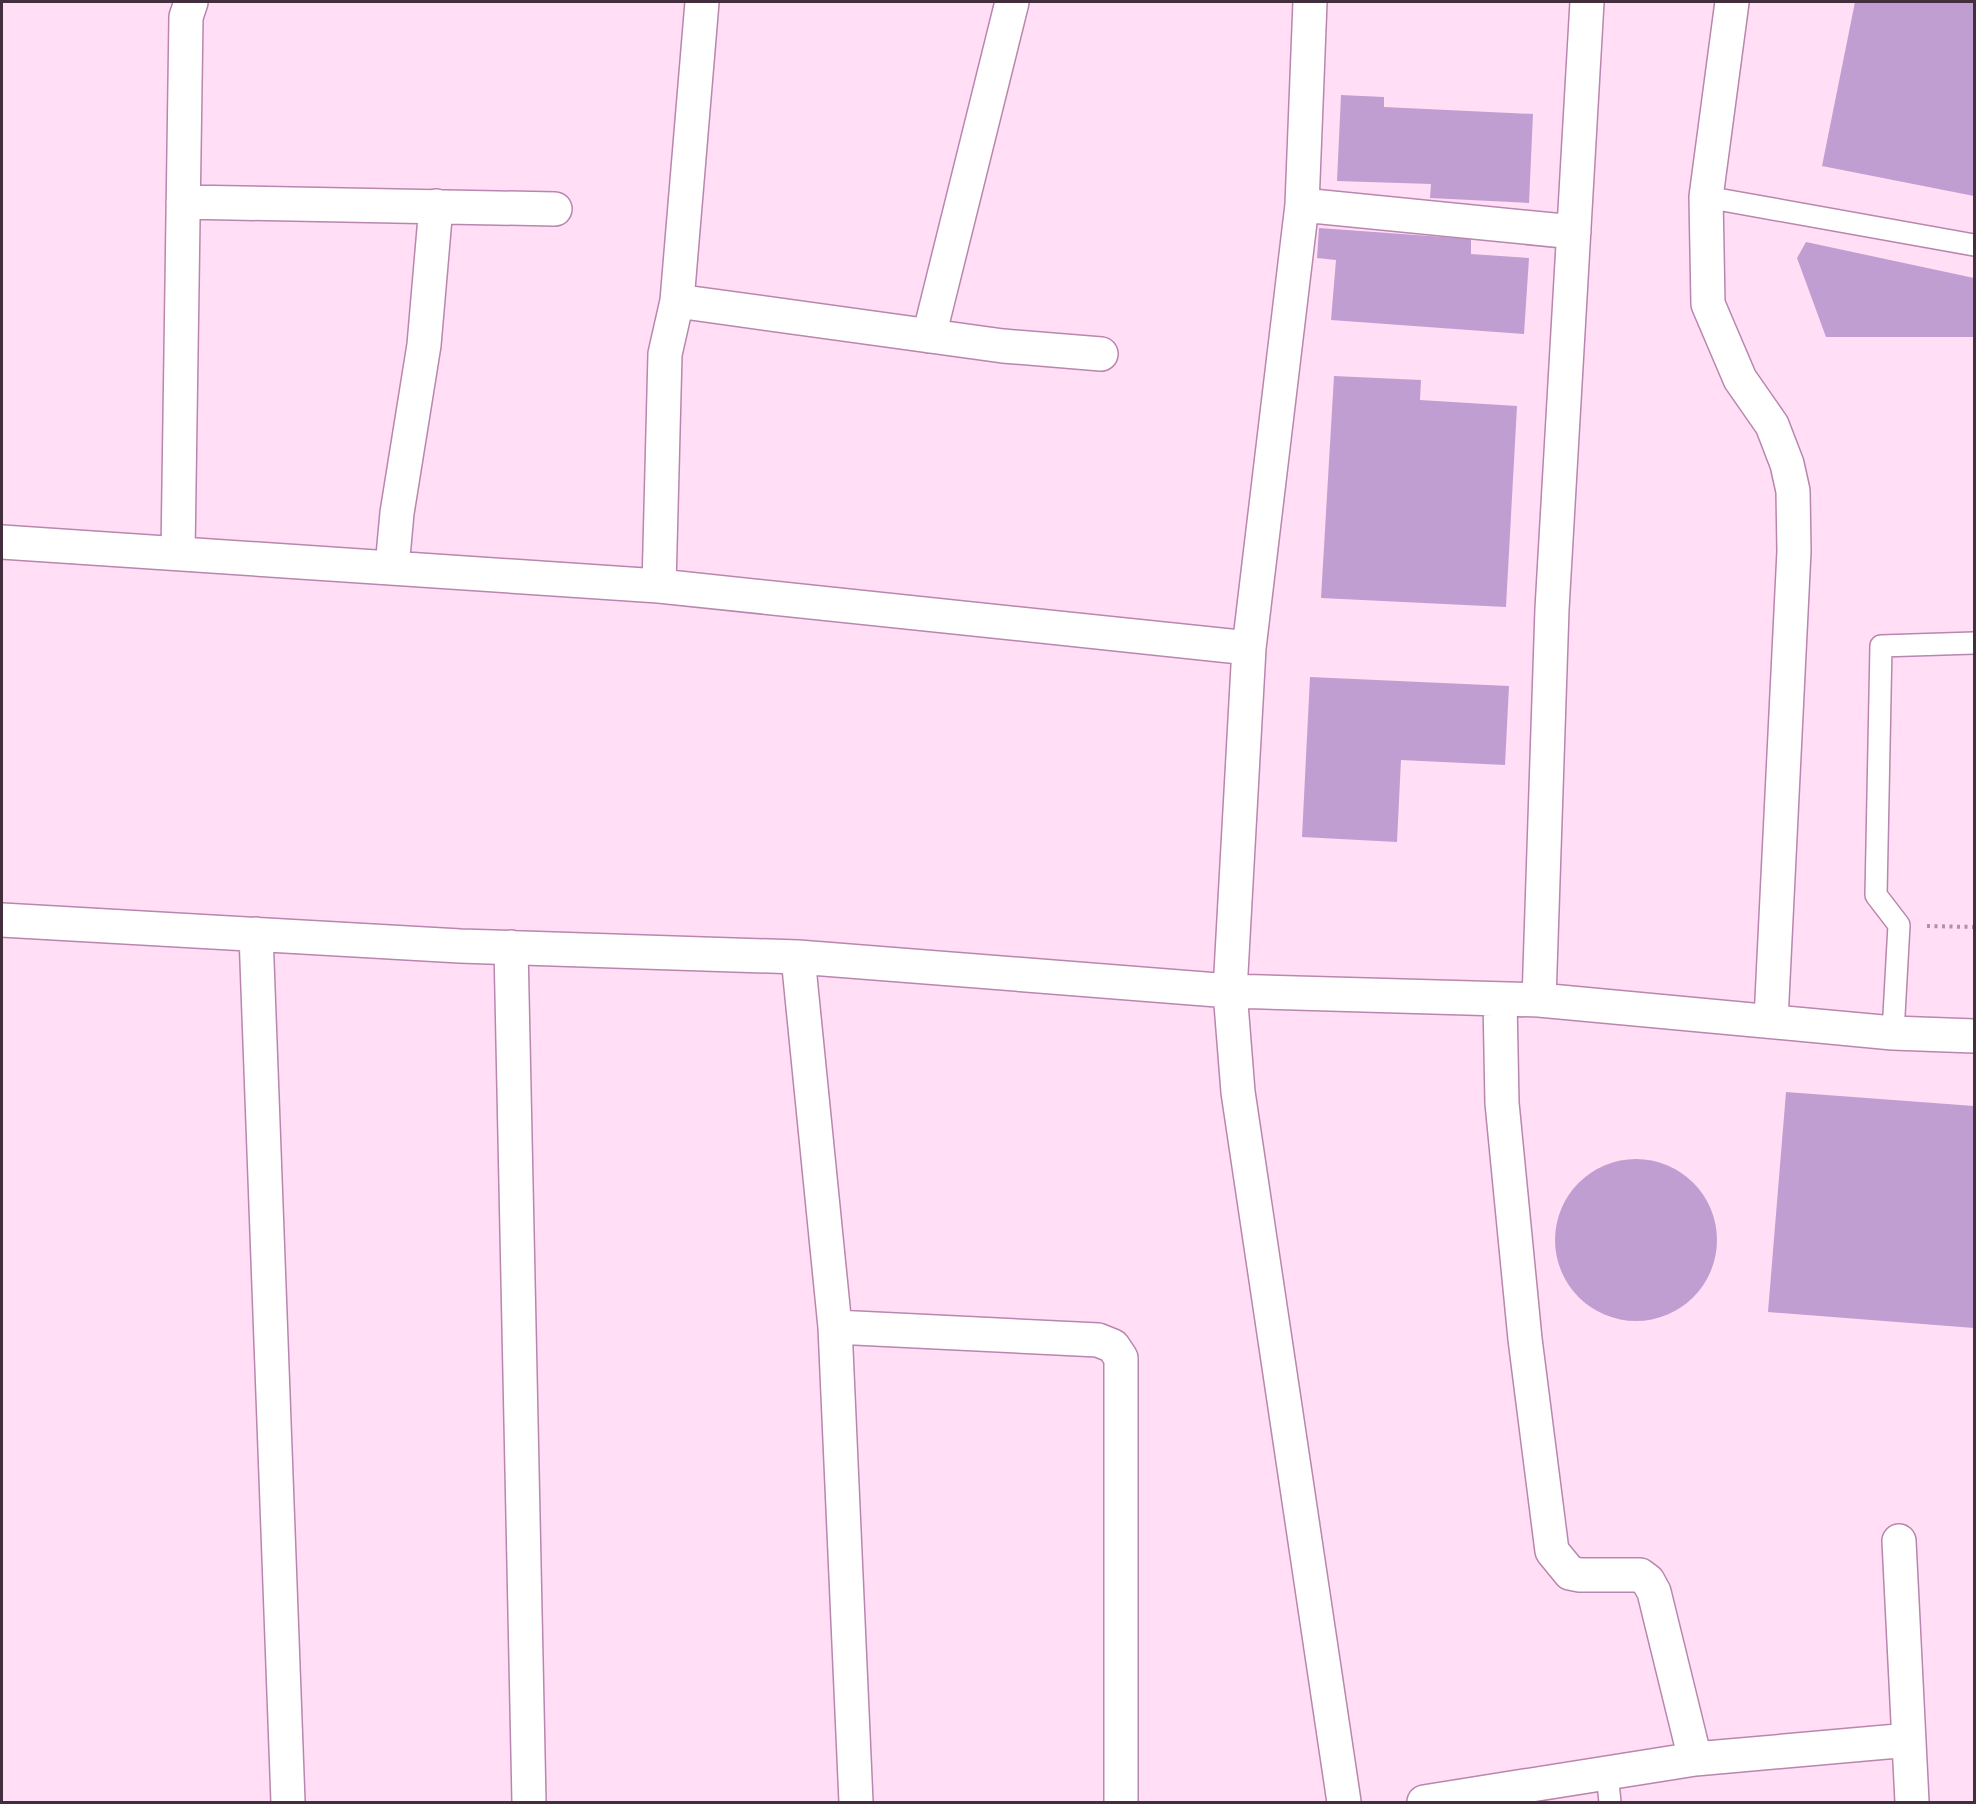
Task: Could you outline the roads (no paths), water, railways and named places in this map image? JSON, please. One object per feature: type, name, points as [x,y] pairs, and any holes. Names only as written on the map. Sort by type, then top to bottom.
[{"type":"street","points":[[178,553],[186,17],[191,2]]},
{"type":"street","points":[[659,586],[665,354],[677,301],[702,2]]},
{"type":"street","points":[[929,336],[1009,2]]},
{"type":"street","points":[[1310,2],[1302,206],[1249,648],[1230,991],[1238,1092],[1344,1803]]},
{"type":"street","points":[[1539,1000],[1552,609],[1587,2]]},
{"type":"street","points":[[1732,2],[1706,197],[1708,304],[1740,379],[1772,425],[1787,464],[1793,491],[1794,551],[1771,1020]]},
{"type":"street","points":[[183,202],[555,209]]},
{"type":"street","points":[[392,567],[397,513],[424,345],[436,206]]},
{"type":"street","points":[[1302,206],[1574,232]]},
{"type":"street","points":[[677,301],[1003,346],[1101,354]]},
{"type":"street","points":[[2,542],[659,586],[1249,648]]},
{"type":"street","points":[[2,920],[511,947],[798,957],[1230,991],[1539,1000],[1893,1033],[1974,1036]]},
{"type":"street","points":[[256,934],[288,1803]]},
{"type":"street","points":[[511,947],[529,1803]]},
{"type":"street","points":[[798,957],[835,1327],[856,1803]]},
{"type":"street","points":[[1500,1000],[1502,1103],[1525,1339],[1552,1551],[1570,1573],[1640,1575],[1648,1581],[1654,1592],[1695,1759]]},
{"type":"street","points":[[835,1327],[1098,1340],[1113,1346],[1121,1358],[1121,1803]]},
{"type":"street","points":[[1899,1541],[1912,1803]]},
{"type":"street","points":[[1424,1803],[1609,1788],[1695,1759],[1909,1740]]},
{"type":"lane","points":[[1706,197],[1974,245]]},
{"type":"lane","points":[[1893,1033],[1899,925],[1876,896],[1881,646],[1974,643]]}]
